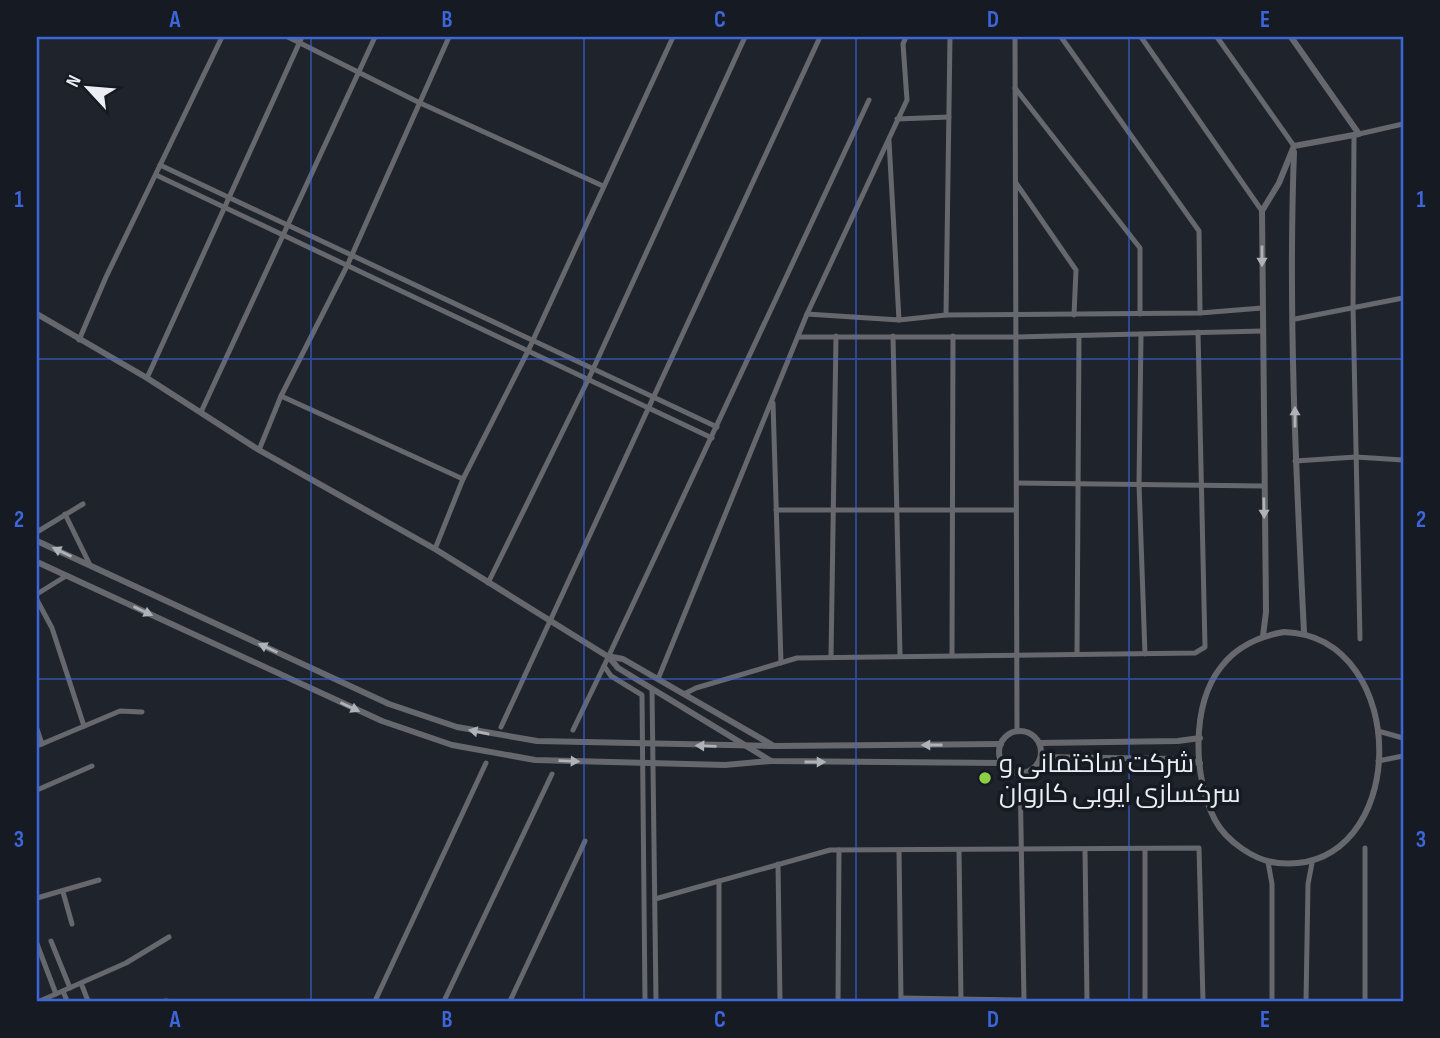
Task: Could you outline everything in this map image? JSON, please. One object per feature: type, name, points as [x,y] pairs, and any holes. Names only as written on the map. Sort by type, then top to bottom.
[{"type":"street","points":[[79,340],[106,277],[222,37]]},
{"type":"street","points":[[288,37],[300,39],[418,102],[603,186]]},
{"type":"street","points":[[201,412],[375,37]]},
{"type":"street","points":[[259,450],[281,396],[351,255],[449,37]]},
{"type":"street","points":[[435,549],[463,479],[528,351],[673,37]]},
{"type":"street","points":[[488,583],[589,378],[745,37]]},
{"type":"street","points":[[501,727],[820,37]]},
{"type":"street","points":[[658,679],[797,337],[907,100],[903,44],[906,37]]},
{"type":"street","points":[[946,315],[950,37]]},
{"type":"street","points":[[1015,37],[1017,731]]},
{"type":"street","points":[[1061,37],[1199,231],[1199,313]]},
{"type":"street","points":[[1140,37],[1262,211]]},
{"type":"street","points":[[1217,37],[1294,146],[1292,213],[1296,461],[1304,632]]},
{"type":"street","points":[[1291,37],[1357,134],[1353,306],[1360,639]]},
{"type":"street","points":[[147,378],[300,39]]},
{"type":"street","points":[[1015,88],[1140,248],[1140,314]]},
{"type":"street","points":[[573,730],[869,100]]},
{"type":"street","points":[[897,119],[949,117]]},
{"type":"street","points":[[1294,146],[1403,124]]},
{"type":"street","points":[[889,138],[899,320]]},
{"type":"street","points":[[1263,636],[1266,612],[1262,211],[1279,183],[1294,146]]},
{"type":"street","points":[[160,165],[717,427]]},
{"type":"street","points":[[156,175],[712,438]]},
{"type":"street","points":[[1015,181],[1076,270],[1074,315]]},
{"type":"street","points":[[1295,319],[1403,298]]},
{"type":"street","points":[[807,314],[899,320],[946,315],[1199,313],[1262,308]]},
{"type":"street","points":[[37,314],[147,378],[259,450],[435,549],[607,656],[618,668],[771,761]]},
{"type":"street","points":[[797,337],[1016,337],[1264,331]]},
{"type":"street","points":[[684,694],[797,658],[1195,653],[1205,647],[1199,483],[1198,332]]},
{"type":"street","points":[[1141,334],[1139,484],[1144,654]]},
{"type":"street","points":[[893,336],[900,656]]},
{"type":"street","points":[[952,655],[953,336]]},
{"type":"street","points":[[1077,654],[1079,336]]},
{"type":"street","points":[[831,657],[836,337]]},
{"type":"street","points":[[281,396],[463,479]]},
{"type":"street","points":[[772,398],[781,663]]},
{"type":"street","points":[[1296,461],[1356,457],[1403,460]]},
{"type":"street","points":[[1017,483],[1199,483],[1263,486]]},
{"type":"street","points":[[37,532],[83,504]]},
{"type":"street","points":[[776,510],[1016,510]]},
{"type":"street","points":[[65,514],[90,565]]},
{"type":"street","points":[[38,543],[389,704],[457,727],[537,741],[746,746],[1000,744]]},
{"type":"street","points":[[37,562],[382,721],[441,741],[535,760],[725,765],[771,761],[1002,763],[1020,774]]},
{"type":"street","points":[[37,594],[66,576]]},
{"type":"street","points":[[37,600],[52,628],[85,726]]},
{"type":"street","points":[[1304,632],[1321,640],[1354,666],[1371,701],[1378,731],[1378,761],[1373,796],[1363,821],[1345,842],[1312,863],[1268,862],[1227,836],[1215,820],[1204,793],[1200,738],[1209,688],[1221,667],[1239,650],[1263,636],[1304,632]]},
{"type":"street","points":[[607,656],[623,659],[774,746]]},
{"type":"street","points":[[604,666],[611,676],[642,695],[645,1001]]},
{"type":"street","points":[[652,689],[656,1001]]},
{"type":"street","points":[[37,729],[39,745],[120,711],[142,712]]},
{"type":"street","points":[[1002,763],[1000,744],[1005,738],[1017,731],[1030,733],[1039,743],[1041,757],[1033,769],[1020,774]]},
{"type":"street","points":[[1378,731],[1403,737]]},
{"type":"street","points":[[1039,743],[1178,741],[1200,738]]},
{"type":"street","points":[[1378,761],[1403,756]]},
{"type":"street","points":[[1041,757],[1176,759],[1200,763]]},
{"type":"street","points":[[375,1001],[486,763]]},
{"type":"street","points":[[37,790],[92,766]]},
{"type":"street","points":[[444,1001],[552,774]]},
{"type":"street","points":[[900,850],[901,1000],[1023,1001],[1020,774]]},
{"type":"street","points":[[510,1001],[585,841]]},
{"type":"street","points":[[655,899],[778,864],[839,850],[1199,848],[1203,1001]]},
{"type":"street","points":[[1364,848],[1365,1001]]},
{"type":"street","points":[[1145,849],[1145,1001]]},
{"type":"street","points":[[838,1001],[839,850]]},
{"type":"street","points":[[959,850],[961,1000]]},
{"type":"street","points":[[1085,850],[1087,1001]]},
{"type":"street","points":[[1268,862],[1272,884],[1272,1001]]},
{"type":"street","points":[[1306,1001],[1308,884],[1312,863]]},
{"type":"street","points":[[778,864],[780,1001]]},
{"type":"street","points":[[37,898],[99,880]]},
{"type":"street","points":[[719,881],[719,1001]]},
{"type":"street","points":[[63,892],[72,924]]},
{"type":"street","points":[[42,1001],[126,963],[169,937]]},
{"type":"street","points":[[51,941],[70,988]]},
{"type":"street","points":[[37,944],[56,994]]},
{"type":"street","points":[[81,983],[88,1001]]},
{"type":"street","points":[[63,991],[67,1001]]},
{"type":"place","name":"شرکت ساختمانی و سرکسازی ایوبی کاروان","points":[[985,778]]}]
